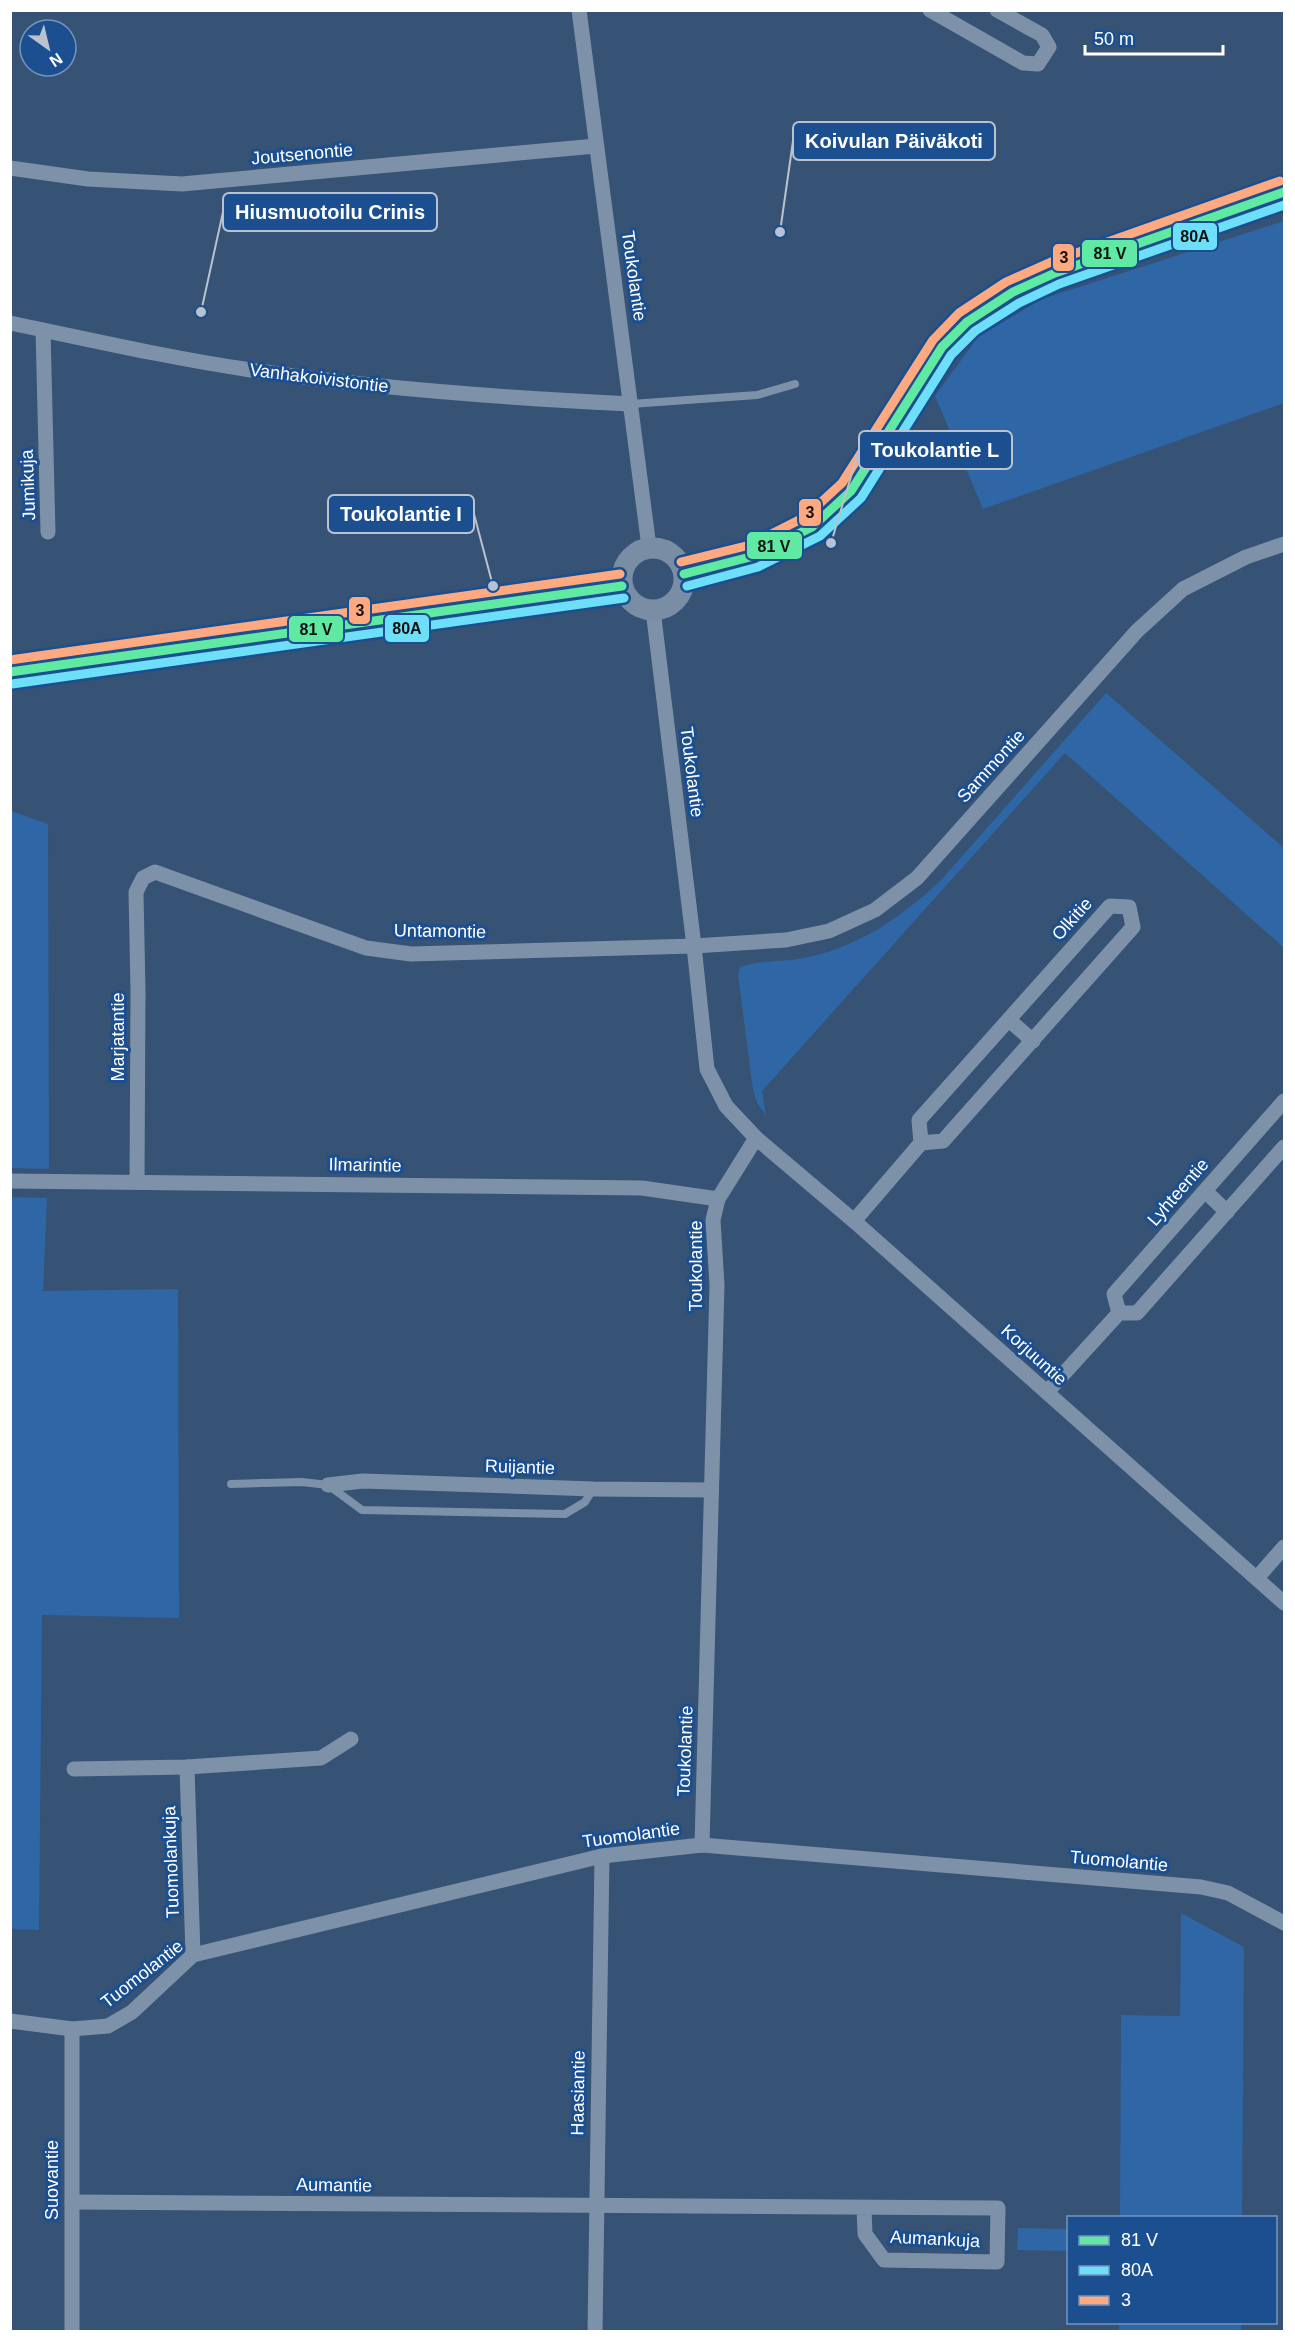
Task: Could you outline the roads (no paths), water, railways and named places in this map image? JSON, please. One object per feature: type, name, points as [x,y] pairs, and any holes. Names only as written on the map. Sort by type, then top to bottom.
[{"type":"main road","points":[[684,574],[754,556],[812,527],[851,491],[942,347],[966,322],[1024,287],[1055,273],[1284,192]]},
{"type":"main road","points":[[649,547],[659,548],[676,557],[684,574],[684,585],[680,595],[673,603],[663,608],[652,610],[642,608],[633,603],[622,586],[625,565],[639,550],[649,547]]},
{"type":"main road","points":[[10,672],[622,586]]},
{"type":"street","name":"Toukolantie","points":[[579,10],[649,547]]},
{"type":"street","points":[[930,10],[1023,63],[1038,64],[1049,47],[1041,35],[997,10]]},
{"type":"street","name":"Joutsenontie","points":[[10,168],[88,179],[182,184],[596,146]]},
{"type":"street","name":"Vanhakoivistontie","points":[[10,323],[152,354],[253,371],[496,398],[631,404]]},
{"type":"street","name":"Jumikuja","points":[[43,330],[48,532]]},
{"type":"street","name":"Sammontie","points":[[694,945],[786,940],[829,931],[875,910],[917,878],[1137,631],[1183,589],[1246,557],[1284,544]]},
{"type":"street","name":"Toukolantie","points":[[652,610],[694,945],[707,1069],[726,1106],[756,1138],[718,1199],[713,1220],[717,1285],[702,1845]]},
{"type":"street","name":"Untamontie","points":[[136,892],[143,878],[155,872],[366,948],[411,954],[694,945]]},
{"type":"street","name":"Marjatantie","points":[[136,892],[137,1182]]},
{"type":"street","name":"Olkitie","points":[[1110,906],[1129,907],[1134,927],[1033,1041],[943,1141],[921,1143],[919,1120],[1110,906]]},
{"type":"street","points":[[1009,1020],[1033,1041]]},
{"type":"street","name":"Lyhteentie","points":[[1119,1313],[1114,1294],[1284,1101]]},
{"type":"street","name":"Korjuuntie","points":[[756,1138],[854,1221],[1284,1603]]},
{"type":"street","points":[[854,1221],[921,1143]]},
{"type":"street","points":[[1047,1392],[1119,1313],[1137,1313],[1284,1147]]},
{"type":"street","name":"Ilmarintie","points":[[10,1181],[642,1188],[718,1199]]},
{"type":"street","points":[[1205,1191],[1227,1212]]},
{"type":"street","name":"Ruijantie","points":[[328,1485],[363,1481],[593,1489],[711,1490]]},
{"type":"street","points":[[1257,1578],[1284,1547]]},
{"type":"street","points":[[74,1769],[187,1767],[321,1758],[351,1739]]},
{"type":"street","name":"Tuomolankuja","points":[[187,1767],[193,1955]]},
{"type":"street","name":"Tuomolantie","points":[[10,2021],[72,2029],[108,2026],[132,2012],[193,1955],[602,1856],[702,1845],[1201,1887],[1228,1893],[1284,1923]]},
{"type":"street","name":"Haasiantie","points":[[595,2331],[595,2207],[602,1856]]},
{"type":"street","name":"Suovantie","points":[[72,2029],[72,2331]]},
{"type":"street","name":"Aumantie","points":[[72,2202],[595,2207]]},
{"type":"street","name":"Aumankuja","points":[[595,2207],[998,2208],[997,2262],[884,2260],[865,2234],[864,2208]]},
{"type":"lane","points":[[631,404],[757,395],[795,384]]},
{"type":"lane","points":[[231,1484],[302,1482],[328,1485],[362,1510],[553,1514],[565,1514],[585,1502],[593,1489]]},
{"type":"place","name":"Koivulan Päiväkoti","points":[[780,232]]},
{"type":"place","name":"Hiusmuotoilu Crinis","points":[[201,312]]},
{"type":"place","name":"Toukolantie L","points":[[831,543]]},
{"type":"place","name":"Toukolantie I","points":[[493,586]]}]
